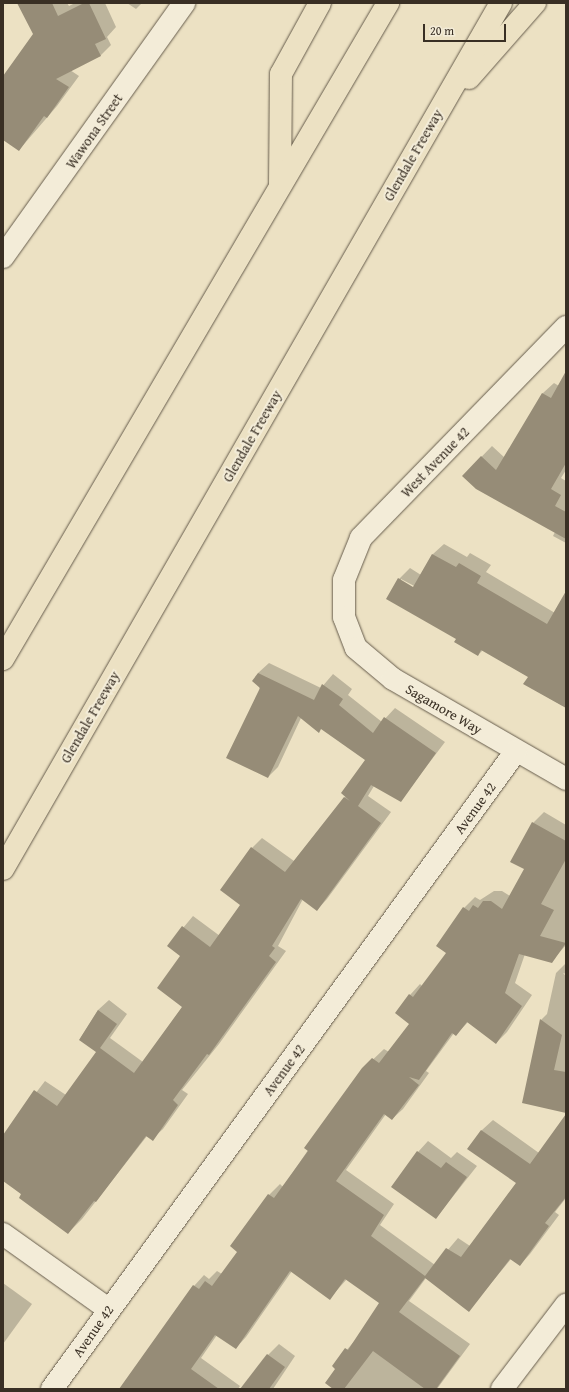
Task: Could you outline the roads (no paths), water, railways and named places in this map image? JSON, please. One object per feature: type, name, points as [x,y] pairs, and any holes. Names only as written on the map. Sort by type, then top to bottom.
[{"type":"highway","points":[[280,188],[281,74],[320,3]]},
{"type":"highway","points":[[3,659],[388,3]]},
{"type":"highway","name":"Glendale Freeway","points":[[3,869],[501,3]]},
{"type":"highway","points":[[437,113],[535,3]]},
{"type":"street","name":"Wawona Street","points":[[7,248],[184,3]]},
{"type":"street","name":"West Avenue 42","points":[[344,617],[344,580],[361,538],[566,327]]},
{"type":"street","name":"Sagamore Way","points":[[344,617],[356,648],[393,679],[566,779]]},
{"type":"street","name":"Avenue 42","points":[[52,1389],[108,1309],[516,751]]},
{"type":"street","points":[[3,1234],[108,1309]]},
{"type":"street","points":[[502,1389],[566,1305]]}]
